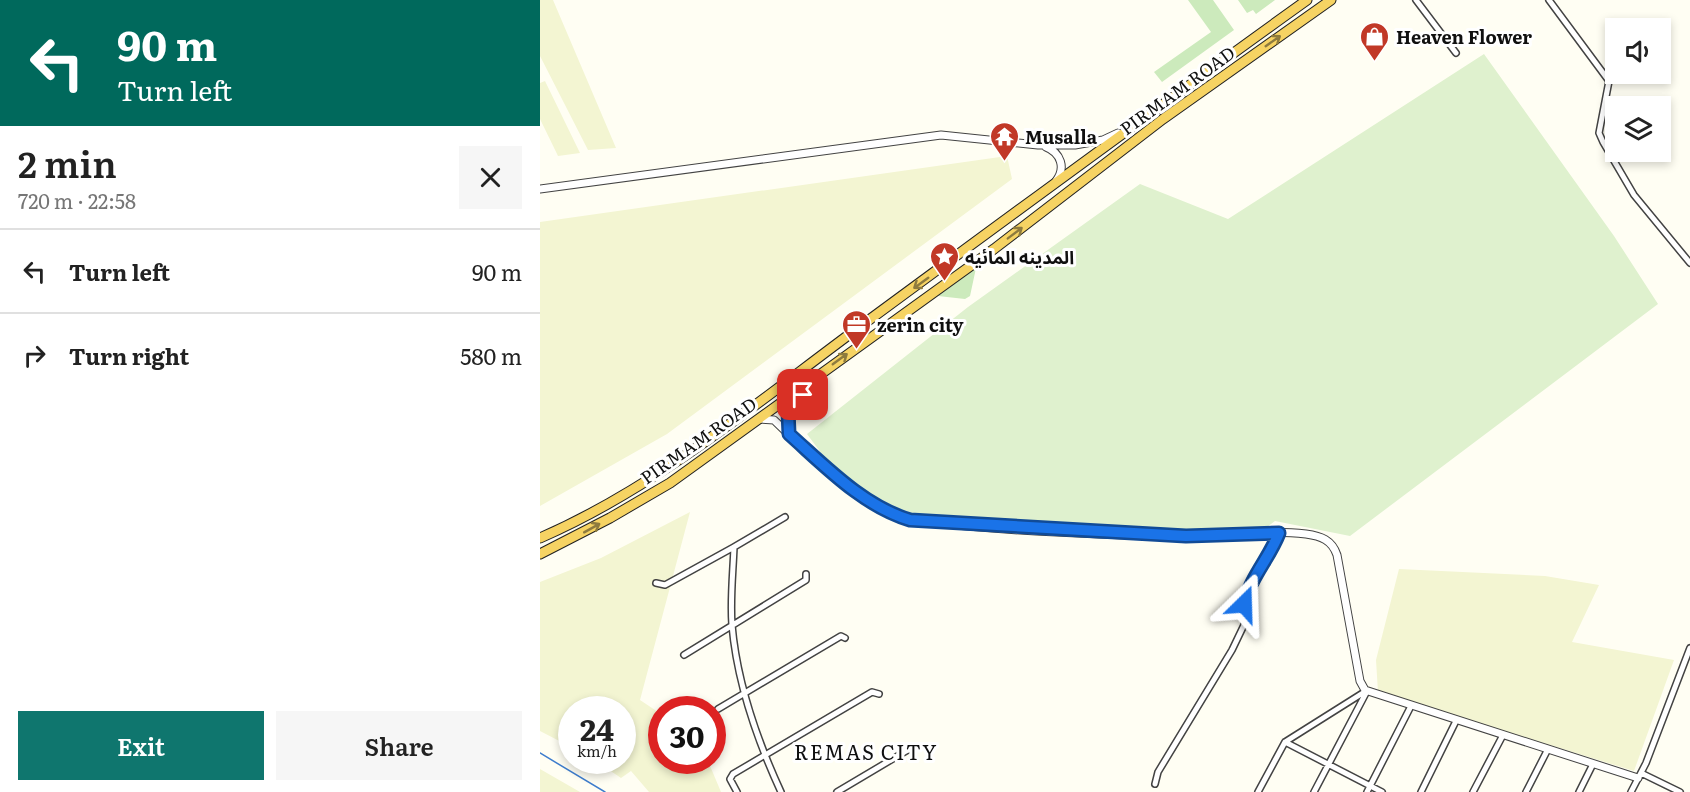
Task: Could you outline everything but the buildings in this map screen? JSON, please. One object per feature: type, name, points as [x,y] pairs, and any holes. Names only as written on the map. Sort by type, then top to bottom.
[{"type":"highway","name":"PIRMAM ROAD","points":[[540,538],[579,520],[662,471],[1051,187],[1126,129],[1307,0]]},
{"type":"highway","name":"PIRMAM ROAD","points":[[540,554],[592,528],[670,483],[966,269],[1230,72],[1331,0]]},
{"type":"highway","points":[[1221,60],[1230,72]]},
{"type":"highway","points":[[953,259],[966,269]]},
{"type":"street","points":[[1416,0],[1456,53]]},
{"type":"street","points":[[1549,0],[1609,81],[1599,133],[1607,150],[1634,195],[1690,263]]},
{"type":"street","points":[[540,189],[940,135],[1038,145],[1089,144],[1126,129]]},
{"type":"street","points":[[1038,145],[1055,151],[1061,163],[1059,177],[1051,187]]},
{"type":"street","points":[[789,434],[788,411],[805,392],[808,382]]},
{"type":"street","points":[[758,419],[774,420],[867,499],[890,513],[910,520],[1186,536],[1279,533],[1318,536],[1334,545],[1361,685],[1366,692],[1593,764],[1640,776],[1680,792]]},
{"type":"street","points":[[656,583],[665,585],[785,517]]},
{"type":"street","points":[[1155,783],[1162,764],[1237,641],[1244,623],[1244,603],[1248,591],[1277,542],[1279,533]]},
{"type":"street","points":[[734,547],[732,625],[745,694],[765,756],[781,792]]},
{"type":"street","points":[[684,655],[806,580],[806,574]]},
{"type":"street","points":[[726,705],[841,636],[845,638]]},
{"type":"street","points":[[1631,792],[1640,776],[1690,648]]},
{"type":"street","points":[[737,792],[730,779],[733,774],[872,692],[879,694]]},
{"type":"street","points":[[1258,792],[1285,742],[1366,692]]},
{"type":"street","points":[[1314,792],[1366,692]]},
{"type":"street","points":[[1367,792],[1411,706]]},
{"type":"street","points":[[1421,792],[1456,721]]},
{"type":"street","points":[[1473,792],[1503,735]]},
{"type":"street","points":[[1285,742],[1382,792]]},
{"type":"street","points":[[837,792],[911,748]]},
{"type":"street","points":[[1526,792],[1548,749]]},
{"type":"street","points":[[1579,792],[1593,764]]},
{"type":"green space","points":[[540,0],[553,0],[616,148],[588,150],[540,56]]},
{"type":"green space","points":[[1188,0],[1213,0],[1234,30],[1162,82],[1154,72],[1211,32]]},
{"type":"green space","points":[[1238,0],[1275,0],[1256,14],[1253,10],[1247,13]]},
{"type":"green space","points":[[1484,54],[1614,236],[1658,304],[1350,536],[1275,521],[1263,530],[1193,531],[903,513],[859,487],[827,461],[807,434],[968,307],[1140,184],[1228,219]]},
{"type":"green space","points":[[545,81],[580,153],[558,156],[540,119],[540,83]]},
{"type":"green space","points":[[1007,156],[1012,179],[667,434],[540,506],[540,222]]},
{"type":"green space","points":[[976,268],[970,296],[965,299],[938,296]]},
{"type":"green space","points":[[690,512],[640,700],[648,705],[648,774],[713,774],[721,792],[649,792],[634,774],[636,774],[636,696],[558,696],[558,740],[540,731],[540,582],[601,558]]},
{"type":"green space","points":[[1399,569],[1545,576],[1599,585],[1572,642],[1674,660],[1634,771],[1378,692],[1376,660]]},
{"type":"green space","points":[[540,769],[580,792],[540,792]]},
{"type":"green space","points":[[615,774],[627,774],[621,778]]},
{"type":"waterway","points":[[540,753],[605,792]]},
{"type":"place","name":"Heaven Flower","points":[[1375,62]]},
{"type":"place","name":"Musalla","points":[[1004,162]]},
{"type":"place","name":"المدينه المائيه","points":[[944,282]]},
{"type":"place","name":"zerin city","points":[[856,350]]},
{"type":"district","name":"REMAS CITY","points":[[866,751]]},
{"type":"route","points":[[803,395],[788,411],[786,417],[789,434],[867,499],[890,513],[910,520],[1065,531],[1186,536],[1279,533],[1276,538],[1277,542],[1263,562],[1244,604]]}]
